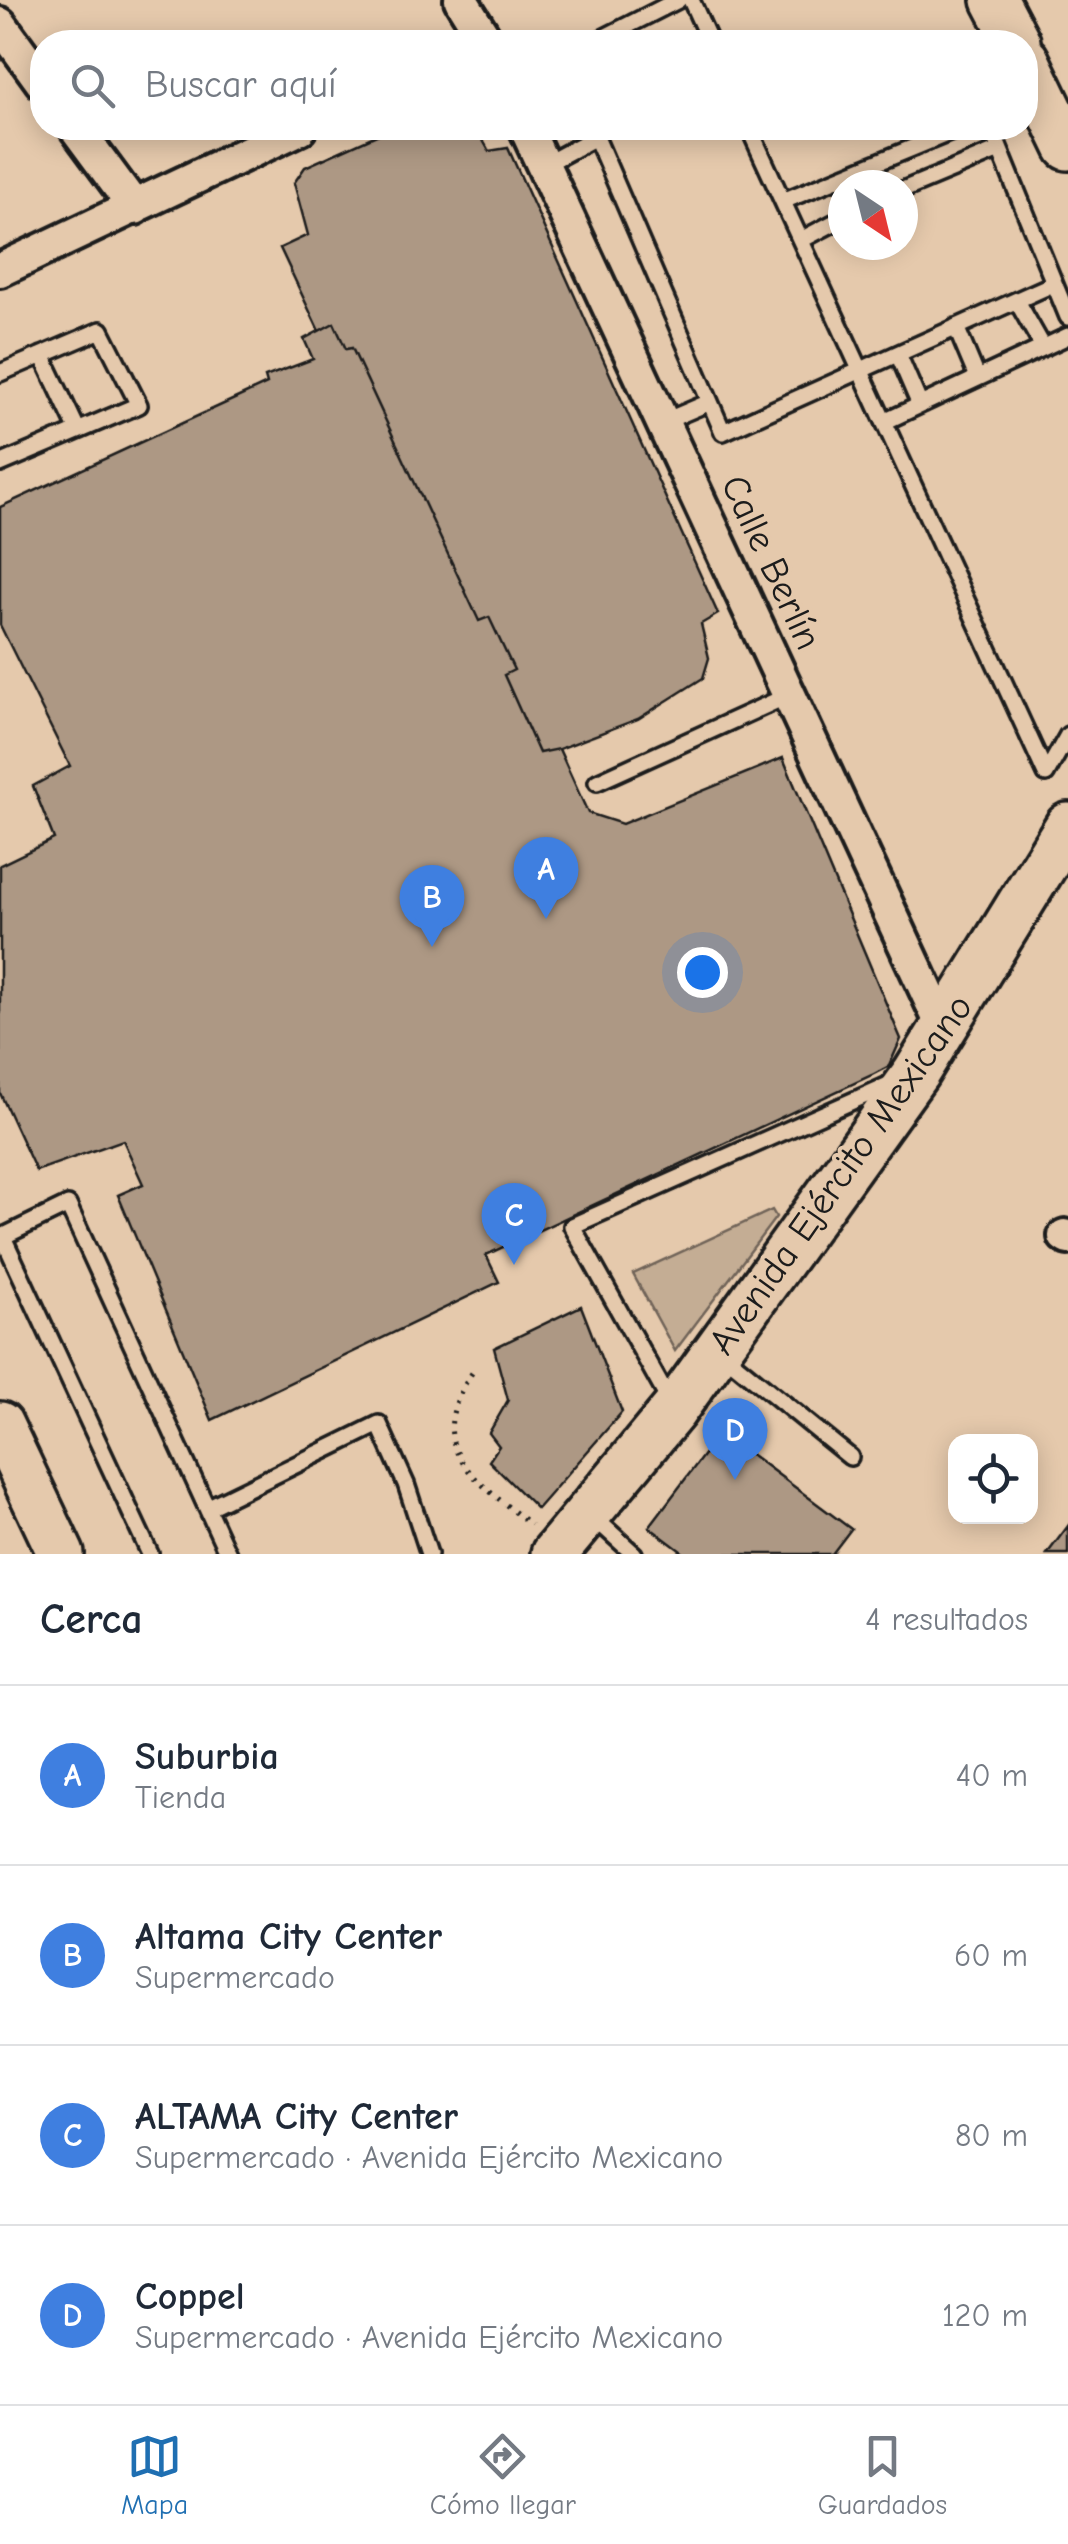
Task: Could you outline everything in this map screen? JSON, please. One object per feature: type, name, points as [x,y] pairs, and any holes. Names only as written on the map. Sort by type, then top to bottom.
[{"type":"main road","points":[[996,0],[1010,30]]},
{"type":"main road","name":"Avenida Ejército Mexicano","points":[[557,1551],[674,1410],[946,1031],[1068,826]]},
{"type":"main road","points":[[0,1426],[61,1554]]},
{"type":"street","points":[[461,0],[476,30]]},
{"type":"street","points":[[0,24],[30,65]]},
{"type":"street","points":[[85,140],[136,208]]},
{"type":"street","points":[[0,270],[275,140]]},
{"type":"street","name":"Calle Berlín","points":[[532,140],[946,1031]]},
{"type":"lane","points":[[619,30],[678,0]]},
{"type":"lane","points":[[690,0],[704,30]]},
{"type":"lane","points":[[544,166],[582,140]]},
{"type":"lane","points":[[597,140],[723,432],[1053,284]]},
{"type":"lane","points":[[755,140],[1046,774],[1068,734]]},
{"type":"lane","points":[[783,201],[932,140]]},
{"type":"lane","points":[[995,140],[1068,317]]},
{"type":"lane","points":[[918,184],[999,150]]},
{"type":"lane","points":[[801,240],[828,226]]},
{"type":"lane","points":[[1017,300],[1043,347]]},
{"type":"lane","points":[[956,328],[977,377]]},
{"type":"lane","points":[[0,373],[101,330],[139,405],[2,458]]},
{"type":"lane","points":[[886,421],[1068,336]]},
{"type":"lane","points":[[898,354],[920,405]]},
{"type":"lane","points":[[42,355],[78,431]]},
{"type":"lane","points":[[663,422],[710,402]]},
{"type":"lane","points":[[597,782],[789,695]]},
{"type":"lane","points":[[674,1410],[572,1226],[916,1072]]},
{"type":"lane","points":[[150,1554],[2,1237],[68,1205],[228,1554]]},
{"type":"lane","points":[[718,1349],[850,1457]]},
{"type":"lane","points":[[207,1508],[379,1424],[406,1484],[429,1554]]},
{"type":"lane","points":[[588,1511],[634,1554]]},
{"type":"path","points":[[472,1373],[455,1399],[448,1426],[457,1458],[471,1476],[557,1551]]},
{"type":"shaded area","points":[[772,1210],[776,1217],[675,1351],[633,1274]]},
{"type":"building","points":[[365,140],[483,140],[489,151],[508,148],[718,614],[701,624],[709,658],[703,678],[638,719],[539,753],[504,675],[514,670],[489,617],[479,621],[352,348],[346,349],[334,323],[319,331],[280,248],[308,235],[294,183],[305,167]]},
{"type":"building","points":[[334,323],[346,349],[352,348],[479,621],[489,617],[514,670],[504,675],[539,753],[559,749],[588,813],[622,824],[783,758],[901,1039],[889,1066],[872,1075],[486,1255],[499,1282],[212,1420],[118,1195],[143,1184],[123,1140],[36,1171],[0,1093],[0,865],[54,839],[33,786],[70,766],[0,625],[0,507],[267,384],[265,377],[313,359],[304,339]]},
{"type":"building","points":[[581,1306],[622,1412],[537,1509],[489,1461],[499,1446],[489,1433],[508,1400],[494,1348]]},
{"type":"building","points":[[721,1432],[851,1529],[832,1554],[685,1554],[649,1527]]},
{"type":"building","points":[[1068,1526],[1068,1554],[1047,1554]]},
{"type":"place","name":"Suburbia","points":[[546,919]]},
{"type":"place","name":"Altama City Center","points":[[432,947]]},
{"type":"place","name":"ALTAMA City Center","points":[[514,1265]]},
{"type":"place","name":"Coppel","points":[[735,1480]]}]
